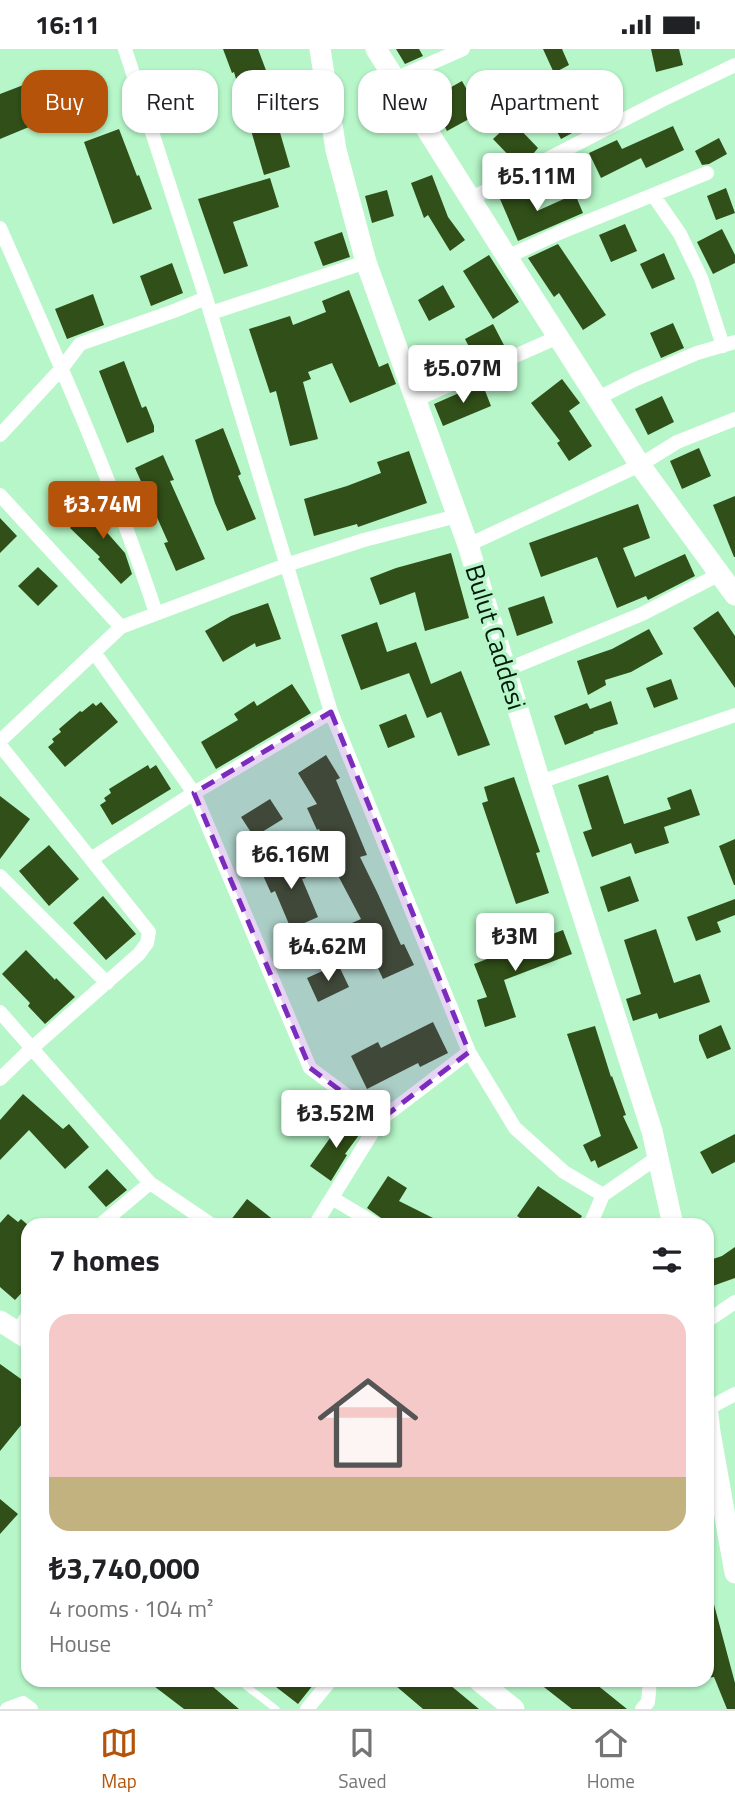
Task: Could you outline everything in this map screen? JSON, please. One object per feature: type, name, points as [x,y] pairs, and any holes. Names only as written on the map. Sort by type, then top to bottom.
[{"type":"street","points":[[125,49],[211,313],[331,712],[469,1052],[515,1128],[564,1171],[603,1195]]},
{"type":"street","name":"Bulut Caddesi","points":[[320,49],[336,150],[366,262],[468,545],[540,782],[652,1131],[672,1218]]},
{"type":"street","points":[[376,49],[389,70]]},
{"type":"street","points":[[415,70],[463,49]]},
{"type":"street","points":[[470,199],[735,65]]},
{"type":"street","points":[[429,133],[640,465],[735,595]]},
{"type":"street","points":[[506,257],[708,173]]},
{"type":"street","points":[[598,398],[672,363],[729,344],[680,235],[653,195]]},
{"type":"street","points":[[0,228],[62,368],[139,561],[156,613]]},
{"type":"street","points":[[211,313],[366,262]]},
{"type":"street","points":[[0,435],[62,368],[80,344],[206,298]]},
{"type":"street","points":[[415,400],[558,337]]},
{"type":"street","points":[[468,545],[640,465],[677,442],[735,419]]},
{"type":"street","points":[[0,495],[121,627]]},
{"type":"street","points":[[0,1079],[139,954],[147,943],[149,932],[0,743],[121,627],[286,565],[364,540],[457,516]]},
{"type":"street","points":[[506,670],[642,614],[720,574]]},
{"type":"street","points":[[94,652],[194,793],[310,1068],[380,1119]]},
{"type":"street","points":[[91,859],[194,793],[331,712]]},
{"type":"street","points":[[540,782],[735,715]]},
{"type":"street","points":[[0,876],[107,983]]},
{"type":"street","points":[[0,1012],[150,1183],[202,1218]]},
{"type":"street","points":[[319,1218],[380,1119],[469,1052]]},
{"type":"street","points":[[593,1218],[603,1195],[659,1157]]},
{"type":"street","points":[[108,1218],[150,1183]]},
{"type":"street","points":[[332,1198],[365,1218]]},
{"type":"street","points":[[714,1316],[735,1302]]},
{"type":"street","points":[[714,1404],[735,1394]]},
{"type":"street","points":[[714,1448],[728,1484],[735,1573]]},
{"type":"street","points":[[307,1709],[325,1687]]},
{"type":"street","points":[[487,1687],[514,1709]]},
{"type":"street","points":[[642,1709],[648,1702],[649,1687]]},
{"type":"street","points":[[7,1709],[23,1703],[31,1709]]},
{"type":"lane","points":[[247,1687],[276,1709]]},
{"type":"highlighted area","points":[[331,712],[469,1052],[380,1120],[310,1068],[194,793]]},
{"type":"building","points":[[223,49],[258,49],[266,70],[232,70],[232,73]]},
{"type":"building","points":[[396,49],[419,49],[423,56],[405,64]]},
{"type":"building","points":[[543,49],[562,49],[569,65],[553,70]]},
{"type":"building","points":[[651,49],[679,49],[683,65],[656,72]]},
{"type":"building","points":[[462,81],[466,88],[466,121],[452,128],[452,87]]},
{"type":"building","points":[[21,86],[21,130],[0,139],[0,94]]},
{"type":"building","points":[[673,126],[684,150],[646,168],[641,158],[601,178],[589,153],[617,140],[622,149]]},
{"type":"building","points":[[119,129],[152,209],[113,224],[84,142]]},
{"type":"building","points":[[252,133],[280,133],[290,167],[264,175]]},
{"type":"building","points":[[499,133],[524,133],[538,148],[533,154],[516,163],[493,139]]},
{"type":"building","points":[[558,133],[572,133],[561,139]]},
{"type":"building","points":[[719,138],[727,154],[702,165],[695,151]]},
{"type":"building","points":[[432,175],[448,217],[465,240],[450,251],[428,215],[424,218],[411,183]]},
{"type":"building","points":[[270,178],[279,207],[233,222],[248,266],[224,274],[198,199]]},
{"type":"building","points":[[526,188],[537,211],[575,194],[583,213],[518,241],[500,199]]},
{"type":"building","points":[[726,188],[735,213],[716,220],[707,196]]},
{"type":"building","points":[[387,190],[394,216],[372,223],[365,196]]},
{"type":"building","points":[[625,224],[637,251],[611,262],[599,235]]},
{"type":"building","points":[[722,229],[735,255],[735,263],[713,274],[697,242]]},
{"type":"building","points":[[342,232],[350,257],[323,266],[314,242]]},
{"type":"building","points":[[558,244],[606,315],[583,330],[559,293],[554,297],[528,258]]},
{"type":"building","points":[[664,253],[675,279],[652,289],[640,264]]},
{"type":"building","points":[[489,255],[519,302],[493,319],[463,271]]},
{"type":"building","points":[[172,263],[183,293],[151,306],[140,276]]},
{"type":"building","points":[[443,285],[455,307],[429,321],[418,300]]},
{"type":"building","points":[[349,290],[379,367],[388,363],[396,384],[350,403],[332,363],[308,372],[311,379],[303,382],[318,439],[290,446],[276,391],[270,393],[249,329],[290,316],[293,325],[326,312],[322,301]]},
{"type":"building","points":[[93,294],[104,325],[67,339],[55,309]]},
{"type":"building","points":[[673,323],[684,348],[661,358],[650,333]]},
{"type":"building","points":[[493,324],[506,349],[477,362],[465,339]]},
{"type":"building","points":[[124,361],[142,408],[146,406],[154,426],[154,432],[127,443],[99,371]]},
{"type":"building","points":[[562,379],[580,403],[569,411],[592,446],[569,461],[557,443],[560,441],[531,403]]},
{"type":"building","points":[[482,383],[491,406],[443,426],[434,404]]},
{"type":"building","points":[[662,396],[674,422],[648,435],[635,409]]},
{"type":"building","points":[[223,428],[241,474],[238,476],[256,519],[227,531],[195,440]]},
{"type":"building","points":[[699,448],[711,476],[682,489],[670,461]]},
{"type":"building","points":[[409,451],[427,503],[358,527],[357,524],[314,536],[304,499],[381,473],[377,462]]},
{"type":"building","points":[[163,455],[174,480],[170,481],[205,559],[176,571],[164,543],[168,542],[135,468]]},
{"type":"building","points":[[735,496],[735,557],[734,557],[713,505]]},
{"type":"building","points":[[96,501],[112,518],[103,528],[125,553],[132,574],[121,584],[98,559],[100,557],[70,528]]},
{"type":"building","points":[[638,504],[650,538],[623,548],[635,577],[685,554],[695,576],[648,600],[646,596],[617,608],[597,557],[541,577],[529,543]]},
{"type":"building","points":[[0,518],[17,536],[0,553]]},
{"type":"building","points":[[451,553],[469,618],[425,631],[415,592],[380,605],[370,578]]},
{"type":"building","points":[[38,567],[58,586],[38,606],[18,586]]},
{"type":"building","points":[[544,596],[553,623],[517,636],[508,608]]},
{"type":"building","points":[[268,603],[281,639],[256,647],[255,643],[223,662],[205,631],[231,616]]},
{"type":"building","points":[[718,611],[735,636],[735,688],[693,628]]},
{"type":"building","points":[[377,622],[387,652],[416,642],[431,684],[461,671],[490,745],[458,756],[441,712],[427,718],[409,673],[361,690],[341,635]]},
{"type":"building","points":[[649,629],[663,654],[631,672],[605,680],[606,685],[588,695],[577,661],[612,649]]},
{"type":"building","points":[[671,679],[678,699],[654,708],[646,688]]},
{"type":"building","points":[[292,684],[311,713],[216,769],[201,742],[238,720],[234,714],[254,701],[257,706]]},
{"type":"building","points":[[611,701],[618,724],[565,745],[554,716],[587,703],[590,709]]},
{"type":"building","points":[[101,702],[118,722],[65,767],[48,747],[54,742],[52,739],[61,732],[59,729],[80,711],[93,703],[96,706]]},
{"type":"building","points":[[406,714],[415,737],[388,748],[379,725]]},
{"type":"building","points":[[326,755],[340,778],[336,780],[367,855],[360,857],[401,945],[404,944],[414,965],[383,979],[366,943],[362,945],[352,923],[361,919],[307,808],[317,804],[298,773]]},
{"type":"building","points":[[148,765],[150,769],[156,765],[171,789],[112,825],[100,805],[111,793],[109,789]]},
{"type":"building","points":[[608,775],[624,824],[671,809],[667,798],[691,789],[700,815],[664,827],[669,843],[635,854],[631,843],[592,857],[583,832],[592,829],[578,785]]},
{"type":"building","points":[[514,777],[540,852],[536,853],[549,893],[516,904],[482,803],[488,801],[484,787]]},
{"type":"building","points":[[0,796],[30,819],[0,859]]},
{"type":"building","points":[[270,799],[283,819],[254,837],[241,817]]},
{"type":"building","points":[[735,839],[735,885],[734,885],[719,846]]},
{"type":"building","points":[[49,845],[79,879],[49,906],[19,871]]},
{"type":"building","points":[[296,856],[306,878],[302,879],[318,917],[291,929],[275,891],[271,893],[261,871]]},
{"type":"building","points":[[630,876],[639,901],[608,912],[600,887]]},
{"type":"building","points":[[103,896],[136,934],[106,960],[73,923]]},
{"type":"building","points":[[735,899],[735,915],[717,922],[721,932],[696,941],[687,917]]},
{"type":"building","points":[[656,929],[674,983],[700,974],[710,1002],[659,1019],[657,1013],[633,1021],[626,999],[641,994],[624,940]]},
{"type":"building","points":[[563,930],[572,954],[504,980],[516,1017],[485,1027],[477,1000],[487,997],[474,964]]},
{"type":"building","points":[[26,950],[75,997],[45,1024],[28,1006],[30,1003],[2,974]]},
{"type":"building","points":[[338,964],[349,987],[318,1002],[307,978]]},
{"type":"building","points":[[433,1022],[448,1053],[420,1067],[418,1063],[367,1089],[351,1056],[378,1042],[381,1048]]},
{"type":"building","points":[[721,1025],[731,1049],[707,1059],[699,1035]]},
{"type":"building","points":[[595,1026],[626,1115],[623,1116],[638,1148],[598,1168],[595,1160],[591,1162],[583,1145],[601,1136],[567,1034]]},
{"type":"building","points":[[23,1094],[63,1129],[69,1124],[89,1147],[65,1169],[29,1130],[0,1160],[0,1120]]},
{"type":"building","points":[[347,1119],[362,1131],[345,1154],[347,1155],[331,1181],[310,1166]]},
{"type":"building","points":[[735,1134],[735,1162],[712,1174],[700,1152]]},
{"type":"building","points":[[107,1169],[127,1190],[106,1207],[88,1187]]},
{"type":"building","points":[[388,1176],[407,1188],[399,1201],[433,1218],[381,1218],[367,1208]]},
{"type":"building","points":[[538,1186],[582,1216],[520,1218],[517,1216]]},
{"type":"building","points":[[247,1199],[271,1218],[232,1218]]},
{"type":"building","points":[[8,1214],[18,1222],[21,1219],[21,1294],[15,1300],[0,1287],[0,1223]]},
{"type":"building","points":[[735,1247],[735,1278],[714,1286],[714,1259]]},
{"type":"building","points":[[0,1364],[21,1379],[21,1425],[0,1451]]},
{"type":"building","points":[[0,1499],[18,1514],[0,1534]]},
{"type":"building","points":[[714,1604],[735,1683],[735,1709],[727,1709],[714,1677]]},
{"type":"building","points":[[155,1687],[213,1687],[239,1709],[184,1709]]},
{"type":"building","points":[[276,1687],[311,1687],[298,1704]]},
{"type":"building","points":[[397,1687],[452,1687],[479,1709],[423,1709]]},
{"type":"building","points":[[544,1687],[600,1687],[627,1709],[572,1709]]}]
